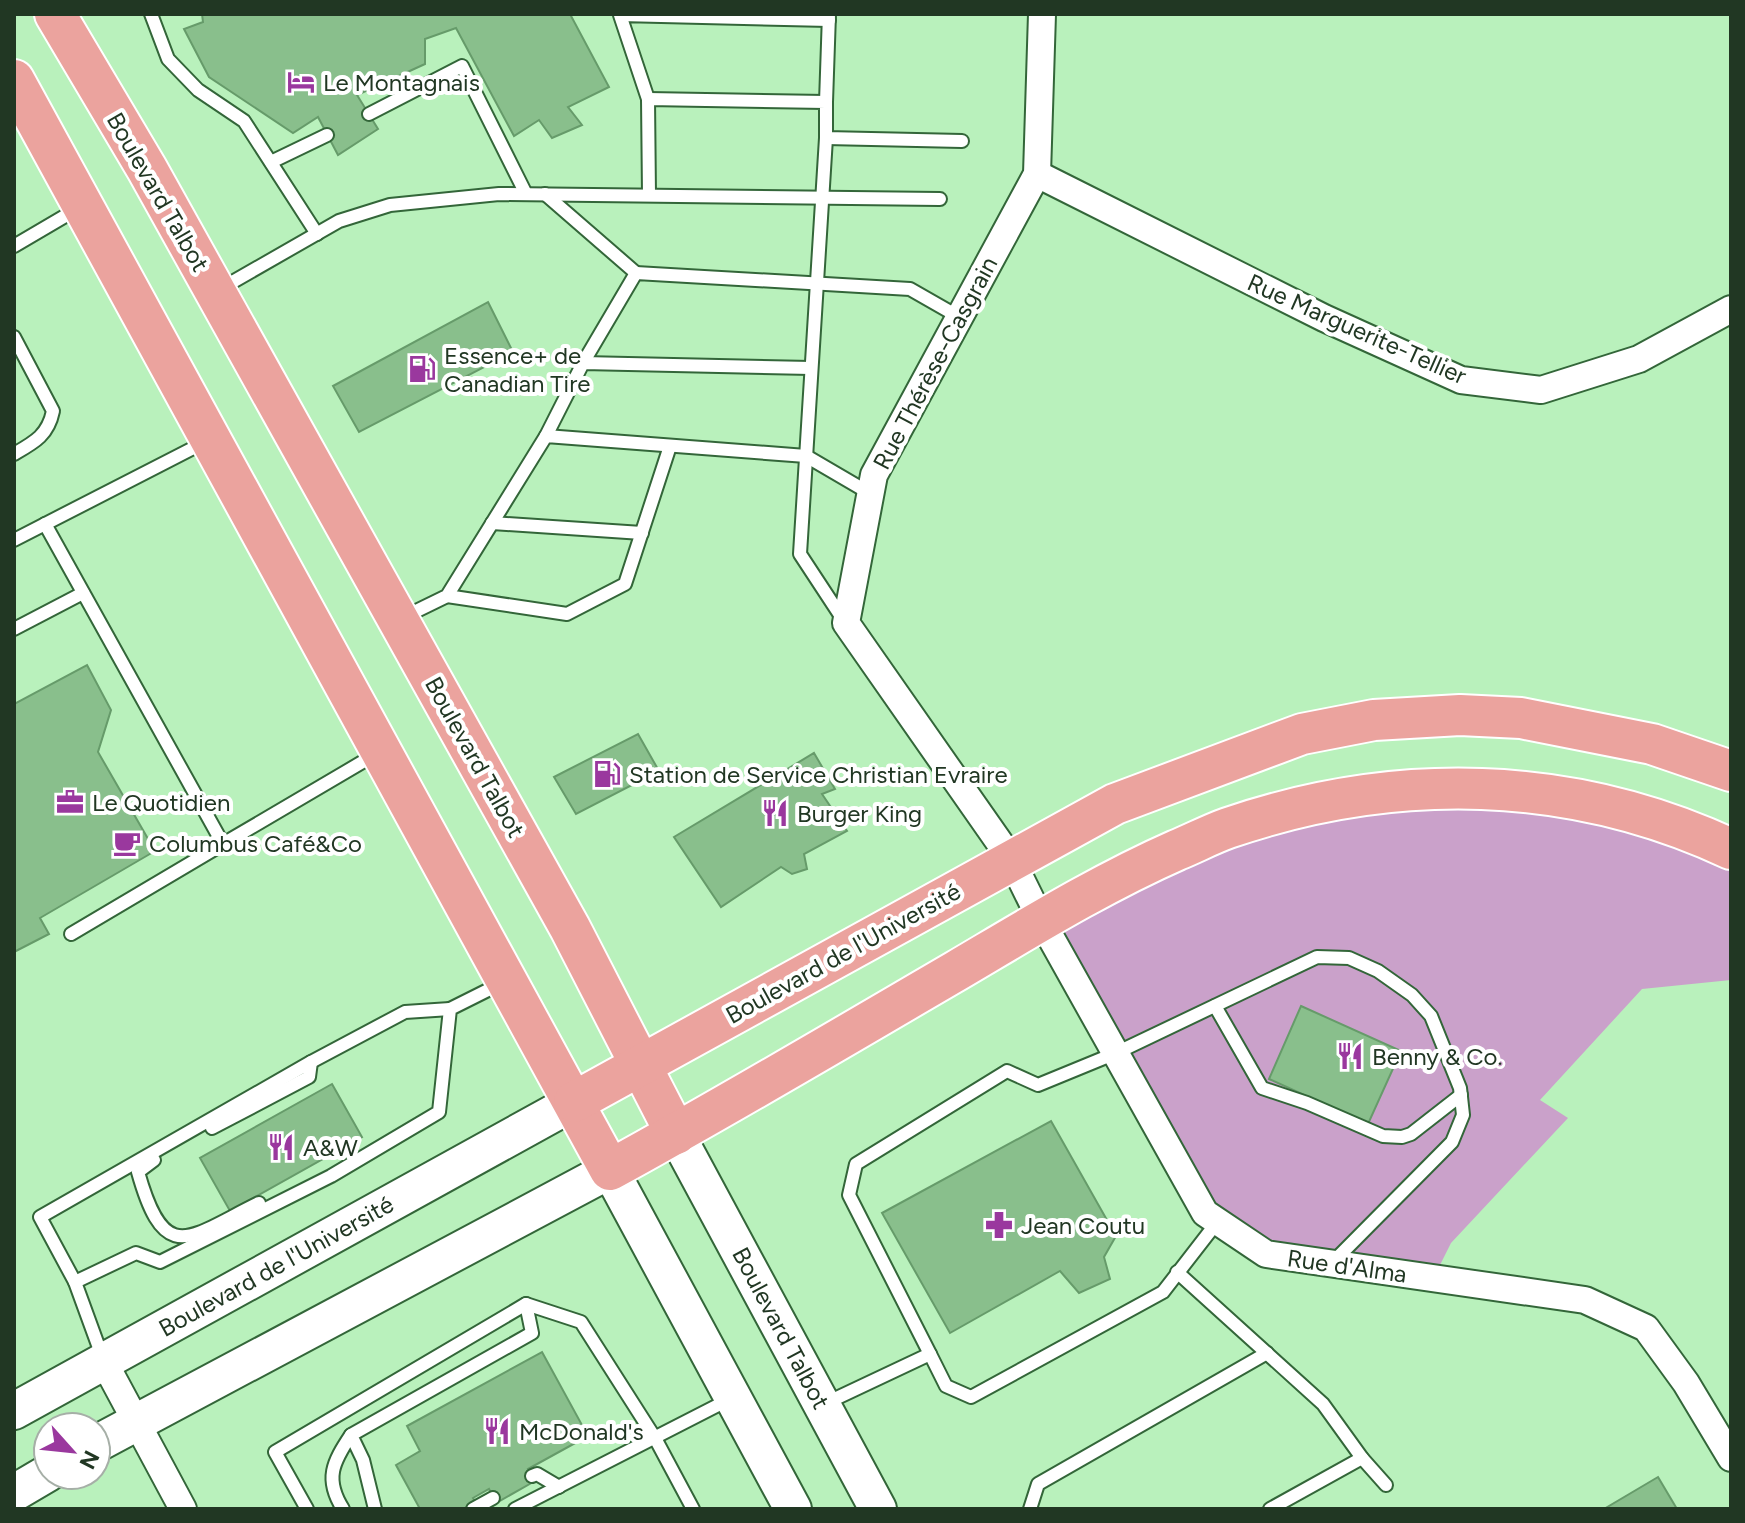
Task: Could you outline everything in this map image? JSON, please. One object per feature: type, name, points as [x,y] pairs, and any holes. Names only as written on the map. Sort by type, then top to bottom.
[{"type":"main road","name":"Boulevard Talbot","points":[[55,14],[215,292],[570,928],[676,1134],[878,1509]]},
{"type":"main road","points":[[14,80],[574,1102],[793,1509]]},
{"type":"main road","name":"Boulevard de l'Université","points":[[14,1411],[1115,804],[1302,734],[1374,720],[1460,715],[1521,718],[1652,744],[1731,771]]},
{"type":"main road","points":[[112,1435],[676,1134],[1130,871],[1226,829],[1328,799],[1403,789],[1471,788],[1534,792],[1595,803],[1658,821],[1731,849]]},
{"type":"main road","points":[[14,1493],[32,1482]]},
{"type":"street","name":"Rue Thérèse-Casgrain","points":[[846,623],[874,475],[1037,174],[1042,14]]},
{"type":"street","name":"Rue Marguerite-Tellier","points":[[1037,174],[1324,318],[1461,380],[1541,390],[1639,359],[1731,309]]},
{"type":"street","points":[[846,623],[1011,859]]},
{"type":"street","name":"Rue d'Alma","points":[[1011,859],[1041,920],[1205,1213],[1266,1254],[1585,1300],[1646,1328],[1686,1383],[1731,1458]]},
{"type":"street","points":[[103,1360],[183,1509]]},
{"type":"lane","points":[[151,14],[168,59],[198,90],[244,121],[317,234]]},
{"type":"lane","points":[[649,195],[648,99],[620,15],[829,17],[826,138],[800,554],[846,623]]},
{"type":"lane","points":[[369,114],[462,66],[526,194]]},
{"type":"lane","points":[[648,99],[826,102]]},
{"type":"lane","points":[[271,162],[327,135]]},
{"type":"lane","points":[[826,138],[962,141]]},
{"type":"lane","points":[[215,292],[339,221],[390,205],[499,194],[940,199]]},
{"type":"lane","points":[[545,194],[636,273],[910,289],[959,317]]},
{"type":"lane","points":[[14,246],[83,206]]},
{"type":"lane","points":[[398,620],[447,596],[546,436],[583,363],[636,273]]},
{"type":"lane","points":[[14,337],[53,411],[50,426],[40,440],[14,454]]},
{"type":"lane","points":[[583,363],[811,368]]},
{"type":"lane","points":[[546,436],[806,456],[871,494]]},
{"type":"lane","points":[[14,540],[209,440]]},
{"type":"lane","points":[[447,596],[567,614],[625,584],[670,446]]},
{"type":"lane","points":[[492,523],[642,533]]},
{"type":"lane","points":[[45,524],[223,844]]},
{"type":"lane","points":[[14,629],[83,593]]},
{"type":"lane","points":[[71,934],[381,751]]},
{"type":"lane","points":[[1218,1221],[1163,1292],[971,1397],[946,1386],[849,1195],[856,1164],[1007,1071],[1038,1085],[1116,1053],[1317,957],[1349,958],[1378,971],[1412,995],[1431,1016],[1461,1095],[1463,1115],[1452,1142],[1331,1264]]},
{"type":"lane","points":[[103,1360],[75,1282],[40,1217],[311,1062],[405,1012],[450,1009],[507,980]]},
{"type":"lane","points":[[1215,1006],[1262,1088],[1307,1103],[1383,1136],[1411,1134],[1461,1095]]},
{"type":"lane","points":[[75,1282],[136,1253],[160,1262],[331,1176],[439,1112],[450,1009]]},
{"type":"lane","points":[[311,1062],[309,1077],[167,1151],[138,1172],[145,1197],[160,1226],[172,1236],[186,1238],[316,1176],[331,1176]]},
{"type":"lane","points":[[1177,1272],[1323,1404],[1386,1485]]},
{"type":"lane","points":[[343,1509],[334,1494],[332,1477],[335,1459],[351,1435],[532,1333],[526,1304]]},
{"type":"lane","points":[[307,1509],[275,1452],[526,1304],[581,1322],[655,1438],[693,1509]]},
{"type":"lane","points":[[1030,1509],[1038,1484],[1267,1353]]},
{"type":"lane","points":[[822,1405],[930,1354]]},
{"type":"lane","points":[[515,1509],[733,1398]]},
{"type":"lane","points":[[351,1435],[363,1460],[375,1509]]},
{"type":"lane","points":[[1270,1509],[1362,1458]]},
{"type":"lane","points":[[532,1476],[537,1474],[559,1487]]},
{"type":"lane","points":[[473,1509],[493,1498]]},
{"type":"shaded area","points":[[1471,788],[1731,849],[1731,980],[1642,989],[1540,1100],[1568,1118],[1451,1243],[1433,1279],[1266,1254],[1205,1213],[1041,920],[1226,829]]},
{"type":"building","name":"Le Montagnais","points":[[202,14],[570,14],[609,87],[568,107],[582,125],[552,138],[539,120],[514,136],[456,28],[425,39],[425,64],[357,95],[378,129],[338,155],[318,117],[293,133],[209,77],[184,29],[203,22]]},
{"type":"building","name":"Essence+ de Canadian Tire","points":[[488,302],[513,352],[359,432],[333,386]]},
{"type":"building","name":"Le Quotidien","points":[[87,665],[111,710],[98,752],[155,851],[40,918],[49,934],[14,952],[14,704]]},
{"type":"building","name":"Station de Service Christian Evraire","points":[[638,734],[659,771],[576,814],[554,777]]},
{"type":"building","name":"Burger King","points":[[814,753],[835,789],[822,794],[847,831],[804,854],[807,869],[792,874],[781,867],[721,907],[674,837]]},
{"type":"building","points":[[1301,1006],[1401,1051],[1368,1124],[1269,1079]]},
{"type":"building","name":"A&W","points":[[332,1084],[362,1137],[230,1211],[200,1158]]},
{"type":"building","name":"Jean Coutu","points":[[1051,1121],[1116,1236],[1104,1257],[1110,1279],[1079,1293],[1060,1271],[950,1333],[882,1213]]},
{"type":"building","name":"McDonald's","points":[[542,1352],[588,1436],[528,1469],[535,1481],[496,1503],[489,1489],[473,1498],[476,1503],[466,1509],[420,1509],[396,1465],[420,1451],[407,1426]]},
{"type":"building","points":[[1658,1477],[1677,1509],[1604,1509]]},
{"type":"place","name":"Le Montagnais","points":[[301,82]]},
{"type":"place","name":"Essence+ de Canadian Tire","points":[[422,369]]},
{"type":"place","name":"Station de Service Christian Evraire","points":[[607,774]]},
{"type":"place","name":"Le Quotidien","points":[[70,802]]},
{"type":"place","name":"Burger King","points":[[775,813]]},
{"type":"place","name":"Columbus Café&Co","points":[[127,843]]},
{"type":"place","name":"Benny & Co.","points":[[1350,1056]]},
{"type":"place","name":"A&W","points":[[281,1147]]},
{"type":"place","name":"Jean Coutu","points":[[999,1225]]},
{"type":"place","name":"McDonald's","points":[[497,1431]]}]
